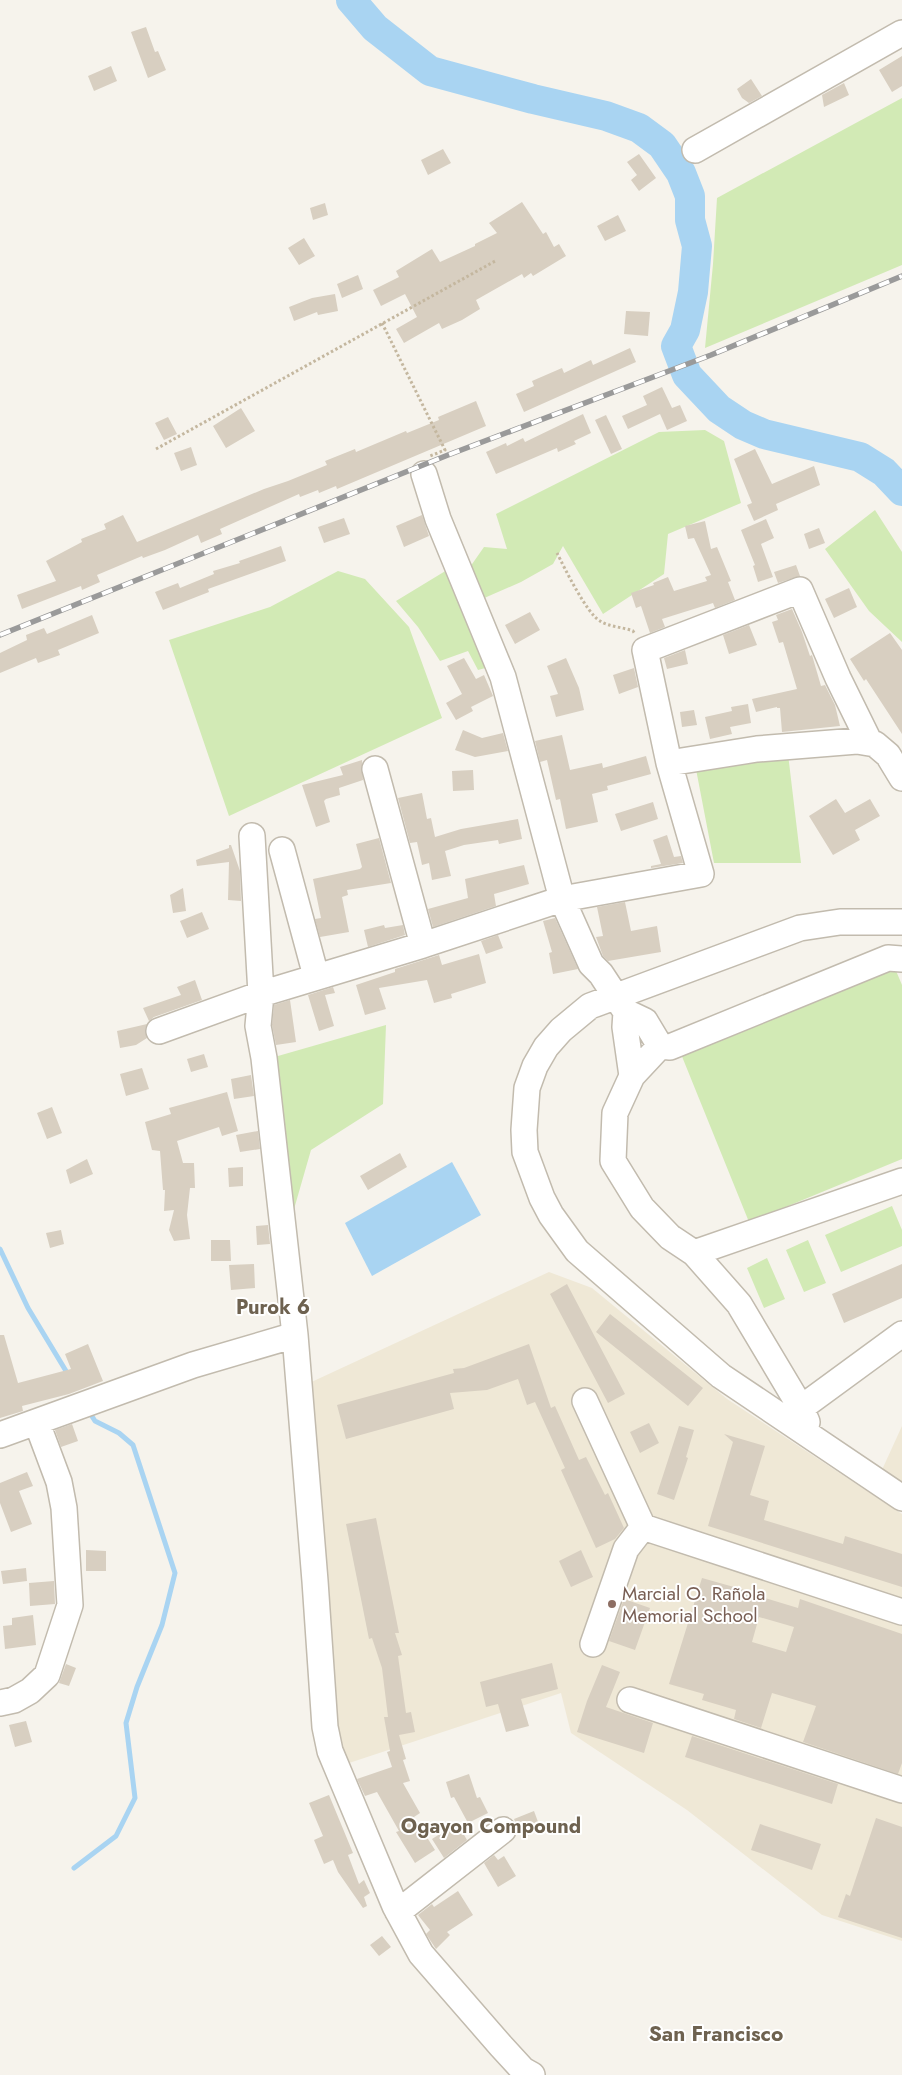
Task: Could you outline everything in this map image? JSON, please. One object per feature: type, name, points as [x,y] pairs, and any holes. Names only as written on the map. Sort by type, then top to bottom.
[{"type":"street","points":[[695,150],[902,32]]},
{"type":"street","points":[[424,474],[438,519],[503,677],[562,899],[591,964],[601,974],[621,1003],[645,1021],[660,1046]]},
{"type":"street","points":[[159,1031],[261,994],[423,945],[562,899],[701,874],[669,763],[645,650],[800,590],[838,678],[870,743]]},
{"type":"street","points":[[669,763],[757,749],[857,741],[875,744],[888,755],[902,778]]},
{"type":"street","points":[[376,769],[423,945]]},
{"type":"street","points":[[252,836],[261,994],[258,1026],[264,1058],[294,1335],[316,1581],[325,1727],[330,1751],[398,1912],[421,1954],[518,2064],[532,2075]]},
{"type":"street","points":[[282,850],[316,976]]},
{"type":"street","points":[[902,922],[840,922],[800,928],[621,1003],[590,1006],[579,1013],[546,1047],[535,1066],[527,1088],[524,1111],[525,1152],[542,1198],[551,1216],[576,1251],[721,1376],[902,1498]]},
{"type":"street","points":[[660,1046],[670,1047],[688,1041],[888,958],[902,959]]},
{"type":"street","points":[[621,1003],[632,1076]]},
{"type":"street","points":[[660,1046],[632,1076],[615,1114],[613,1161],[642,1208],[670,1237],[694,1253],[739,1304],[801,1408],[815,1441]]},
{"type":"street","points":[[694,1253],[902,1181]]},
{"type":"street","points":[[801,1408],[902,1334]]},
{"type":"street","points":[[0,1435],[193,1365],[294,1335]]},
{"type":"street","points":[[585,1401],[643,1527],[902,1612]]},
{"type":"street","points":[[0,1703],[14,1700],[30,1692],[47,1675],[70,1605],[64,1508],[59,1482],[37,1423]]},
{"type":"street","points":[[593,1644],[626,1549],[643,1527]]},
{"type":"street","points":[[630,1700],[902,1790]]},
{"type":"street","points":[[398,1912],[503,1830]]},
{"type":"path","points":[[156,449],[497,260]]},
{"type":"path","points":[[382,324],[445,450],[420,460],[424,474]]},
{"type":"path","points":[[557,553],[567,574],[600,622],[633,631],[640,645],[645,650]]},
{"type":"shaded area","name":"Marcial O. Rañola Memorial School","points":[[549,1272],[592,1288],[727,1399],[902,1514],[902,1941],[822,1915],[687,1810],[571,1733],[561,1693],[343,1765],[332,1733],[305,1385]]},
{"type":"shaded area","points":[[902,1426],[902,1486],[881,1472]]},
{"type":"green space","points":[[902,98],[902,265],[705,348],[717,198]]},
{"type":"green space","points":[[705,430],[724,441],[741,503],[668,534],[664,574],[603,614],[563,546],[553,564],[521,582],[482,599],[470,567],[484,547],[507,549],[496,514],[659,432]]},
{"type":"green space","points":[[875,510],[902,552],[902,642],[869,611],[825,549]]},
{"type":"green space","points":[[447,570],[489,667],[478,670],[468,651],[440,661],[418,627],[396,601]]},
{"type":"green space","points":[[338,571],[365,579],[409,627],[442,718],[229,816],[169,640],[270,607]]},
{"type":"green space","points":[[788,754],[801,863],[714,863],[695,764]]},
{"type":"green space","points":[[894,966],[902,985],[902,1159],[749,1222],[681,1054]]},
{"type":"green space","points":[[386,1025],[383,1104],[311,1150],[290,1223],[271,1058]]},
{"type":"green space","points":[[892,1206],[902,1230],[902,1246],[841,1272],[825,1235]]},
{"type":"green space","points":[[808,1240],[826,1283],[804,1292],[786,1250]]},
{"type":"green space","points":[[767,1258],[785,1299],[764,1308],[747,1268]]},
{"type":"water","points":[[452,1162],[481,1215],[372,1276],[345,1223]]},
{"type":"building","points":[[146,27],[155,52],[158,51],[166,70],[148,78],[131,32]]},
{"type":"building","points":[[902,56],[902,86],[892,92],[879,70]]},
{"type":"building","points":[[111,66],[117,81],[94,91],[88,76]]},
{"type":"building","points":[[751,79],[762,96],[749,103],[742,98],[737,89]]},
{"type":"building","points":[[844,83],[849,95],[824,107],[822,95]]},
{"type":"building","points":[[443,149],[451,163],[428,175],[421,160]]},
{"type":"building","points":[[639,154],[656,178],[639,191],[631,180],[637,175],[627,162]]},
{"type":"building","points":[[522,202],[543,234],[546,232],[554,247],[559,244],[566,256],[533,276],[531,273],[524,278],[522,274],[476,300],[480,309],[462,320],[442,329],[439,323],[404,343],[396,329],[417,317],[405,294],[381,306],[373,290],[399,277],[396,271],[432,249],[440,262],[475,246],[475,244],[497,233],[489,223]]},
{"type":"building","points":[[325,203],[328,215],[313,220],[310,208]]},
{"type":"building","points":[[618,215],[626,231],[605,241],[597,226]]},
{"type":"building","points":[[304,238],[315,256],[299,265],[288,248]]},
{"type":"building","points":[[358,275],[363,289],[342,298],[337,284]]},
{"type":"building","points":[[335,294],[338,311],[318,315],[317,312],[294,321],[289,307],[312,298]]},
{"type":"building","points":[[626,311],[650,312],[648,336],[624,334]]},
{"type":"building","points":[[630,348],[636,362],[524,412],[516,394],[534,386],[532,381],[562,368],[564,373],[591,360],[593,365]]},
{"type":"building","points":[[662,387],[672,408],[680,405],[687,421],[667,430],[660,414],[628,429],[622,416],[647,405],[643,396]]},
{"type":"building","points":[[476,401],[486,426],[337,489],[336,486],[319,493],[318,490],[300,497],[299,494],[220,529],[222,534],[201,543],[198,535],[165,550],[143,558],[142,556],[97,575],[100,582],[82,590],[81,586],[22,609],[17,595],[56,581],[46,561],[82,542],[81,539],[106,529],[104,524],[123,515],[137,542],[327,465],[325,461],[355,449],[356,452],[406,431],[407,433],[439,420],[438,417]]},
{"type":"building","points":[[241,408],[255,431],[226,448],[213,426]]},
{"type":"building","points":[[583,414],[591,433],[574,441],[576,444],[558,452],[557,448],[496,474],[486,452],[506,443],[507,446],[523,438],[525,442]]},
{"type":"building","points":[[606,415],[622,449],[611,454],[595,420]]},
{"type":"building","points":[[168,417],[177,434],[164,440],[155,423]]},
{"type":"building","points":[[191,447],[197,465],[181,471],[174,453]]},
{"type":"building","points":[[755,449],[772,484],[814,466],[820,485],[776,504],[778,510],[754,521],[747,505],[752,503],[734,459]]},
{"type":"building","points":[[422,515],[429,536],[404,547],[396,526]]},
{"type":"building","points":[[344,518],[350,534],[324,543],[318,527]]},
{"type":"building","points":[[766,519],[774,538],[761,544],[773,577],[758,582],[753,566],[755,565],[741,530]]},
{"type":"building","points":[[705,521],[711,549],[717,547],[731,581],[728,582],[735,600],[715,608],[713,603],[662,619],[665,627],[650,633],[641,606],[636,608],[631,593],[654,585],[653,583],[668,577],[674,591],[707,581],[705,577],[711,575],[694,538],[688,539],[685,526]]},
{"type":"building","points":[[819,528],[825,543],[809,549],[804,534]]},
{"type":"building","points":[[281,546],[286,561],[208,589],[209,592],[163,610],[155,592],[178,583],[180,588],[214,574],[213,571],[240,563],[239,561]]},
{"type":"building","points":[[796,565],[800,576],[778,583],[774,572]]},
{"type":"building","points":[[849,588],[857,607],[834,618],[825,599]]},
{"type":"building","points":[[792,609],[810,656],[812,655],[821,686],[825,685],[835,705],[840,726],[782,732],[780,708],[756,712],[752,699],[797,689],[783,642],[779,643],[772,622],[778,620],[776,615]]},
{"type":"building","points":[[530,612],[540,630],[515,644],[505,625]]},
{"type":"building","points":[[92,615],[99,633],[58,650],[60,655],[38,663],[36,658],[0,673],[0,653],[27,640],[26,635],[44,628],[47,634]]},
{"type":"building","points":[[749,625],[757,645],[729,654],[723,635]]},
{"type":"building","points":[[890,633],[902,650],[902,734],[866,679],[864,681],[850,659]]},
{"type":"building","points":[[685,650],[688,664],[667,669],[664,658]]},
{"type":"building","points":[[464,658],[476,679],[484,675],[493,696],[471,707],[473,711],[456,720],[446,703],[462,694],[447,666]]},
{"type":"building","points":[[566,658],[579,688],[584,710],[556,717],[550,696],[558,694],[547,666]]},
{"type":"building","points":[[634,668],[638,687],[619,694],[613,675]]},
{"type":"building","points":[[748,704],[751,723],[730,727],[732,734],[710,739],[705,717],[732,711],[731,707]]},
{"type":"building","points":[[694,710],[697,725],[682,727],[680,712]]},
{"type":"building","points":[[463,730],[482,738],[503,733],[508,751],[475,757],[455,750]]},
{"type":"building","points":[[562,735],[570,770],[602,763],[603,768],[646,756],[651,774],[607,786],[608,790],[592,794],[598,822],[566,829],[560,799],[556,800],[547,760],[540,762],[535,741]]},
{"type":"building","points":[[362,760],[363,780],[339,788],[340,795],[324,801],[330,822],[316,827],[302,785],[343,775],[340,767]]},
{"type":"building","points":[[473,770],[474,790],[453,791],[452,771]]},
{"type":"building","points":[[422,793],[427,819],[431,818],[435,837],[461,829],[518,819],[522,839],[499,844],[498,840],[464,845],[445,851],[451,876],[432,880],[429,863],[422,865],[417,842],[410,843],[398,798]]},
{"type":"building","points":[[836,799],[845,813],[870,799],[880,816],[855,830],[860,840],[833,855],[809,816]]},
{"type":"building","points":[[653,802],[658,819],[621,831],[615,814]]},
{"type":"building","points":[[667,835],[674,857],[681,856],[683,863],[651,868],[651,866],[661,864],[653,840]]},
{"type":"building","points":[[379,838],[391,883],[347,890],[348,895],[342,897],[349,932],[320,937],[315,919],[321,918],[313,879],[360,869],[362,867],[356,844]]},
{"type":"building","points":[[229,845],[231,845],[240,871],[241,901],[228,900],[229,862],[197,866],[196,860],[229,848]]},
{"type":"building","points":[[524,865],[529,884],[494,894],[496,906],[433,927],[428,909],[468,898],[465,879]]},
{"type":"building","points":[[183,888],[186,911],[173,913],[170,895]]},
{"type":"building","points":[[625,902],[631,931],[657,926],[661,952],[608,961],[603,956],[596,937],[603,936],[597,907]]},
{"type":"building","points":[[202,912],[209,929],[187,938],[180,921]]},
{"type":"building","points":[[555,918],[578,969],[553,974],[549,953],[552,952],[543,921]]},
{"type":"building","points":[[384,925],[385,928],[403,925],[405,935],[368,947],[364,930]]},
{"type":"building","points":[[498,935],[503,948],[486,954],[481,941]]},
{"type":"building","points":[[479,954],[486,983],[451,994],[452,998],[434,1003],[427,980],[379,988],[386,1009],[365,1015],[356,985],[395,972],[395,969],[439,955],[442,965]]},
{"type":"building","points":[[195,980],[202,1000],[154,1017],[149,1021],[143,1008],[181,995],[177,987]]},
{"type":"building","points":[[333,987],[335,993],[325,995],[334,1026],[319,1031],[308,995]]},
{"type":"building","points":[[290,1000],[296,1042],[276,1045],[272,1025],[274,1005]]},
{"type":"building","points":[[147,1024],[145,1029],[147,1038],[136,1045],[120,1048],[117,1031]]},
{"type":"building","points":[[204,1054],[208,1067],[191,1072],[187,1059]]},
{"type":"building","points":[[142,1068],[149,1089],[126,1096],[120,1074]]},
{"type":"building","points":[[251,1075],[254,1096],[234,1099],[231,1079]]},
{"type":"building","points":[[227,1092],[238,1131],[222,1136],[219,1127],[177,1141],[183,1163],[194,1163],[195,1188],[190,1188],[187,1215],[190,1239],[174,1241],[169,1230],[174,1210],[164,1211],[165,1190],[163,1190],[160,1151],[152,1150],[145,1122],[171,1114],[169,1108]]},
{"type":"building","points":[[52,1107],[62,1133],[47,1139],[37,1113]]},
{"type":"building","points":[[258,1131],[260,1149],[240,1152],[236,1135]]},
{"type":"building","points":[[400,1153],[407,1167],[368,1190],[360,1176]]},
{"type":"building","points":[[87,1159],[93,1174],[70,1184],[66,1170]]},
{"type":"building","points":[[243,1167],[243,1186],[229,1187],[228,1168]]},
{"type":"building","points":[[268,1225],[270,1244],[257,1245],[256,1226]]},
{"type":"building","points":[[61,1230],[64,1244],[50,1248],[46,1233]]},
{"type":"building","points":[[211,1240],[230,1240],[231,1261],[211,1261]]},
{"type":"building","points":[[254,1264],[255,1288],[231,1290],[229,1265]]},
{"type":"building","points":[[902,1264],[902,1298],[844,1323],[832,1294]]},
{"type":"building","points":[[567,1284],[625,1394],[608,1403],[550,1294]]},
{"type":"building","points":[[610,1314],[703,1388],[688,1406],[596,1332]]},
{"type":"building","points":[[0,1335],[4,1335],[18,1383],[71,1369],[65,1354],[88,1344],[103,1381],[69,1394],[22,1406],[23,1411],[0,1418]]},
{"type":"building","points":[[529,1344],[551,1408],[555,1406],[579,1460],[586,1457],[605,1495],[608,1493],[624,1528],[615,1539],[596,1548],[561,1470],[565,1468],[535,1402],[527,1405],[518,1379],[487,1390],[450,1393],[454,1409],[346,1439],[337,1405],[454,1373],[453,1369],[464,1368]]},
{"type":"building","points":[[649,1423],[659,1443],[640,1453],[630,1432]]},
{"type":"building","points":[[72,1424],[78,1441],[61,1447],[55,1430]]},
{"type":"building","points":[[679,1426],[694,1430],[686,1457],[688,1458],[674,1500],[657,1494]]},
{"type":"building","points":[[724,1434],[765,1446],[750,1495],[769,1501],[764,1520],[843,1544],[845,1536],[902,1554],[902,1587],[708,1526],[733,1442]]},
{"type":"building","points":[[27,1472],[33,1486],[19,1491],[32,1524],[11,1532],[0,1503],[0,1483]]},
{"type":"building","points":[[376,1518],[399,1633],[395,1633],[402,1655],[398,1656],[406,1713],[411,1712],[415,1732],[399,1735],[406,1759],[403,1760],[410,1781],[403,1783],[420,1813],[414,1817],[435,1850],[415,1863],[396,1832],[399,1831],[377,1792],[365,1796],[357,1779],[392,1767],[387,1752],[390,1751],[384,1717],[388,1717],[382,1668],[372,1638],[369,1639],[346,1524]]},
{"type":"building","points":[[86,1550],[106,1551],[106,1571],[86,1571]]},
{"type":"building","points":[[581,1550],[593,1577],[571,1587],[559,1561]]},
{"type":"building","points":[[26,1568],[27,1581],[3,1584],[1,1571]]},
{"type":"building","points":[[702,1578],[766,1596],[765,1598],[798,1608],[800,1599],[902,1634],[902,1763],[898,1774],[803,1742],[816,1706],[772,1693],[761,1728],[734,1719],[736,1710],[702,1700],[704,1694],[669,1684]],"holes":[[[759,1617],[794,1627],[786,1652],[752,1642]]]},
{"type":"building","points":[[54,1581],[55,1604],[30,1606],[29,1583]]},
{"type":"building","points":[[624,1599],[650,1608],[635,1650],[609,1641]]},
{"type":"building","points":[[33,1615],[36,1645],[5,1649],[3,1626],[12,1625],[12,1618]]},
{"type":"building","points":[[552,1663],[558,1689],[521,1699],[529,1726],[506,1732],[498,1704],[486,1707],[480,1682]]},
{"type":"building","points":[[66,1664],[76,1668],[69,1686],[59,1683]]},
{"type":"building","points":[[602,1665],[620,1672],[606,1707],[653,1723],[644,1753],[577,1732]]},
{"type":"building","points":[[26,1721],[32,1742],[15,1747],[9,1725]]},
{"type":"building","points":[[692,1736],[838,1784],[832,1804],[685,1757]]},
{"type":"building","points":[[469,1774],[477,1798],[480,1797],[488,1813],[468,1823],[454,1797],[451,1798],[446,1782]]},
{"type":"building","points":[[329,1795],[353,1853],[348,1855],[359,1884],[364,1880],[370,1893],[364,1897],[367,1906],[363,1908],[338,1872],[333,1860],[324,1864],[314,1840],[323,1836],[309,1803]]},
{"type":"building","points":[[534,1811],[541,1830],[522,1838],[514,1819]]},
{"type":"building","points":[[876,1818],[902,1827],[902,1938],[838,1917],[846,1894],[850,1896]]},
{"type":"building","points":[[457,1823],[467,1840],[444,1858],[432,1839]]},
{"type":"building","points":[[760,1824],[821,1844],[812,1870],[751,1850]]},
{"type":"building","points":[[494,1855],[498,1860],[504,1856],[516,1876],[498,1887],[484,1863]]},
{"type":"building","points":[[458,1891],[473,1915],[447,1932],[450,1935],[436,1949],[426,1934],[430,1930],[418,1915],[432,1904],[434,1907]]},
{"type":"building","points":[[382,1936],[391,1947],[379,1956],[370,1945]]},
{"type":"waterway","points":[[351,0],[375,28],[430,71],[533,99],[606,116],[639,128],[662,145],[681,173],[690,196],[690,220],[697,246],[693,292],[685,330],[676,346],[687,375],[719,409],[743,425],[764,434],[860,457],[884,472],[902,491]]},
{"type":"waterway","points":[[0,1249],[28,1308],[69,1376]]},
{"type":"waterway","points":[[74,1868],[116,1836],[135,1798],[126,1723],[137,1687],[162,1625],[175,1573],[133,1445],[119,1433],[95,1421],[88,1410]]},
{"type":"railway","points":[[0,635],[448,455],[711,355],[902,276]]},
{"type":"place","name":"Marcial O. Rañola Memorial School","points":[[612,1604]]},
{"type":"district","name":"Purok 6","points":[[273,1307]]},
{"type":"district","name":"Ogayon Compound","points":[[491,1826]]},
{"type":"district","name":"San Francisco","points":[[716,2034]]}]
